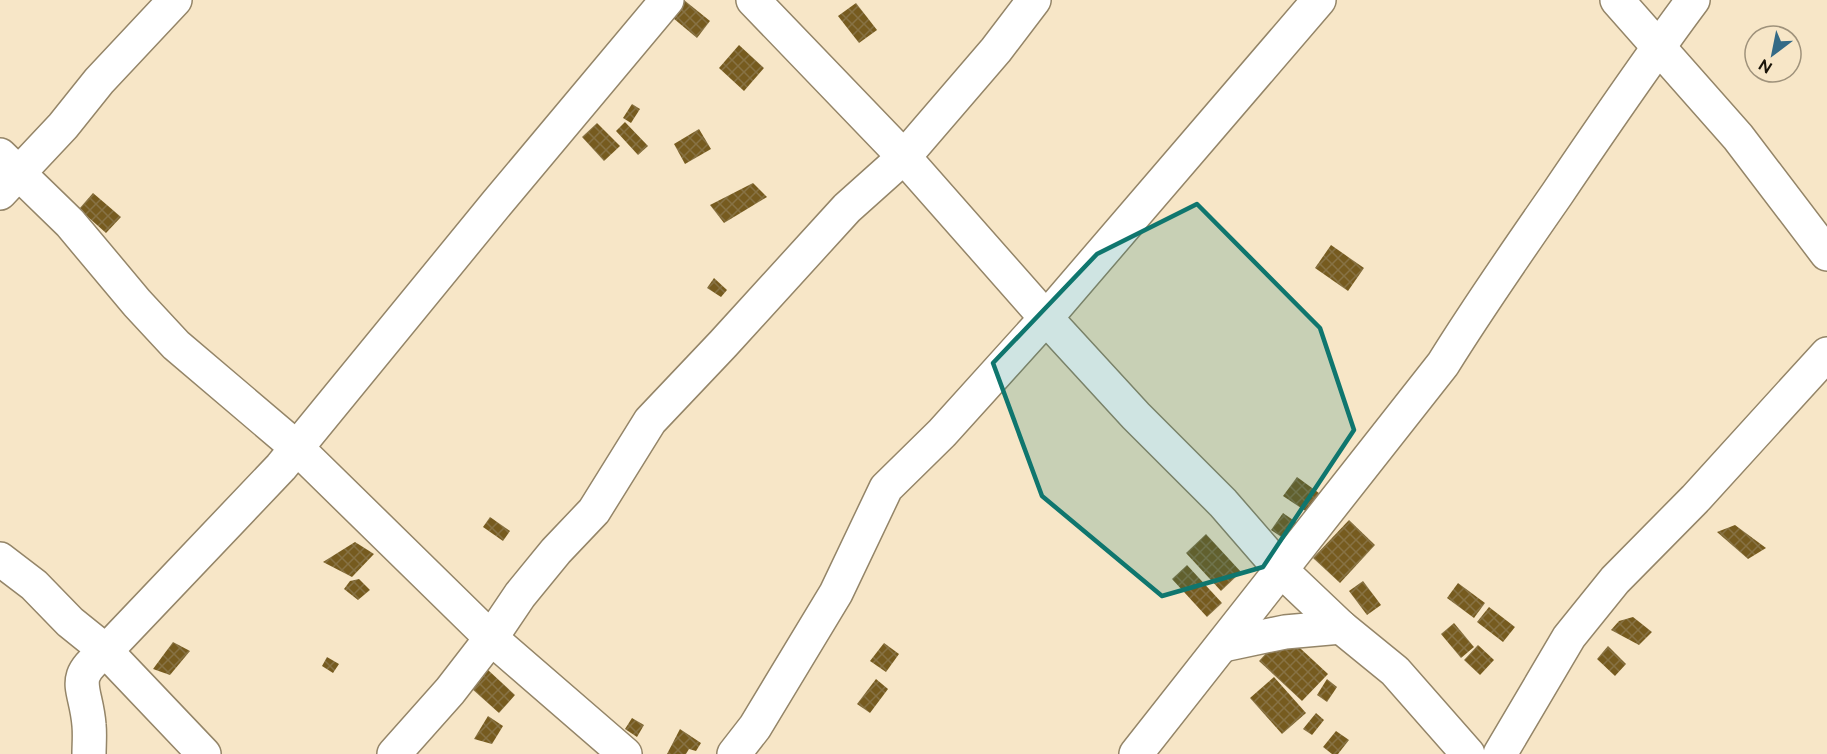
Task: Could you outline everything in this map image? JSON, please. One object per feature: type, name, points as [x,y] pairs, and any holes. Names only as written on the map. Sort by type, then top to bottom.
[{"type":"street","points":[[175,0],[99,81],[63,126],[6,173],[70,223],[137,303],[176,345],[296,447],[491,638],[625,754]]},
{"type":"street","points":[[89,754],[89,725],[82,688],[83,675],[90,663],[106,651],[272,477],[489,212],[667,0]]},
{"type":"street","points":[[753,0],[904,157],[1046,318],[1136,416],[1223,503],[1282,571],[1341,627],[1395,671],[1468,754]]},
{"type":"street","points":[[394,754],[450,691],[491,638],[520,595],[594,511],[650,421],[847,208],[904,157],[996,50],[1034,0]]},
{"type":"street","points":[[734,754],[755,727],[836,593],[886,488],[942,433],[1046,318],[1319,0]]},
{"type":"street","points":[[1617,0],[1738,137],[1827,254]]},
{"type":"street","points":[[1136,754],[1443,364],[1467,325],[1658,46],[1693,0]]},
{"type":"street","points":[[1500,754],[1569,637],[1615,580],[1695,499],[1827,354]]},
{"type":"street","points":[[0,559],[34,585],[70,622],[106,651],[204,754]]},
{"type":"street","points":[[1223,645],[1285,632],[1341,627]]},
{"type":"highlighted area","points":[[1197,204],[1320,328],[1354,430],[1263,567],[1162,596],[1042,496],[993,363],[1097,254]]},
{"type":"building","points":[[678,0],[684,0],[710,21],[697,38],[667,13]]},
{"type":"building","points":[[856,3],[877,30],[859,43],[838,16]]},
{"type":"building","points":[[739,45],[764,68],[744,91],[719,68]]},
{"type":"building","points":[[632,104],[640,109],[631,123],[623,118]]},
{"type":"building","points":[[625,122],[648,146],[638,155],[616,131]]},
{"type":"building","points":[[597,123],[620,146],[604,161],[582,137]]},
{"type":"building","points":[[699,129],[711,149],[685,164],[674,144]]},
{"type":"building","points":[[753,183],[767,197],[724,223],[710,205]]},
{"type":"building","points":[[93,193],[121,217],[106,233],[79,209]]},
{"type":"building","points":[[1331,245],[1364,268],[1348,291],[1315,268]]},
{"type":"building","points":[[714,278],[727,290],[721,297],[707,288]]},
{"type":"building","points":[[1297,477],[1323,496],[1310,514],[1283,496]]},
{"type":"building","points":[[1283,513],[1306,529],[1295,546],[1271,530]]},
{"type":"building","points":[[490,517],[510,531],[503,541],[483,527]]},
{"type":"building","points":[[1349,520],[1375,545],[1340,583],[1313,558]]},
{"type":"building","points":[[1735,525],[1766,548],[1748,559],[1717,532]]},
{"type":"building","points":[[1206,534],[1241,572],[1221,591],[1186,553]]},
{"type":"building","points":[[355,542],[374,554],[352,577],[323,562]]},
{"type":"building","points":[[1187,565],[1222,603],[1207,617],[1172,579]]},
{"type":"building","points":[[359,579],[370,590],[358,600],[344,589],[350,581]]},
{"type":"building","points":[[1363,581],[1381,605],[1367,615],[1349,591]]},
{"type":"building","points":[[1458,583],[1485,603],[1474,618],[1447,598]]},
{"type":"building","points":[[1489,607],[1515,627],[1503,642],[1477,622]]},
{"type":"building","points":[[1633,617],[1652,632],[1639,645],[1611,630],[1619,621]]},
{"type":"building","points":[[1454,623],[1474,647],[1461,658],[1441,634]]},
{"type":"building","points":[[1287,636],[1328,674],[1302,701],[1259,661],[1281,637]]},
{"type":"building","points":[[173,642],[190,651],[170,675],[153,669]]},
{"type":"building","points":[[884,643],[899,654],[886,672],[870,661]]},
{"type":"building","points":[[1478,645],[1494,660],[1480,675],[1464,660]]},
{"type":"building","points":[[1608,646],[1626,664],[1615,676],[1597,659]]},
{"type":"building","points":[[327,657],[339,664],[333,673],[322,666]]},
{"type":"building","points":[[488,670],[515,695],[499,713],[471,688]]},
{"type":"building","points":[[1274,677],[1306,713],[1282,734],[1250,698]]},
{"type":"building","points":[[876,679],[888,689],[870,713],[857,704]]},
{"type":"building","points":[[1327,679],[1337,687],[1327,702],[1317,695]]},
{"type":"building","points":[[1316,713],[1324,720],[1312,735],[1303,729]]},
{"type":"building","points":[[488,716],[503,726],[492,744],[474,739]]},
{"type":"building","points":[[632,718],[644,725],[637,737],[625,729]]},
{"type":"building","points":[[680,729],[701,743],[696,751],[689,749],[686,754],[667,754]]},
{"type":"building","points":[[1336,731],[1349,740],[1338,754],[1332,754],[1323,747]]}]
